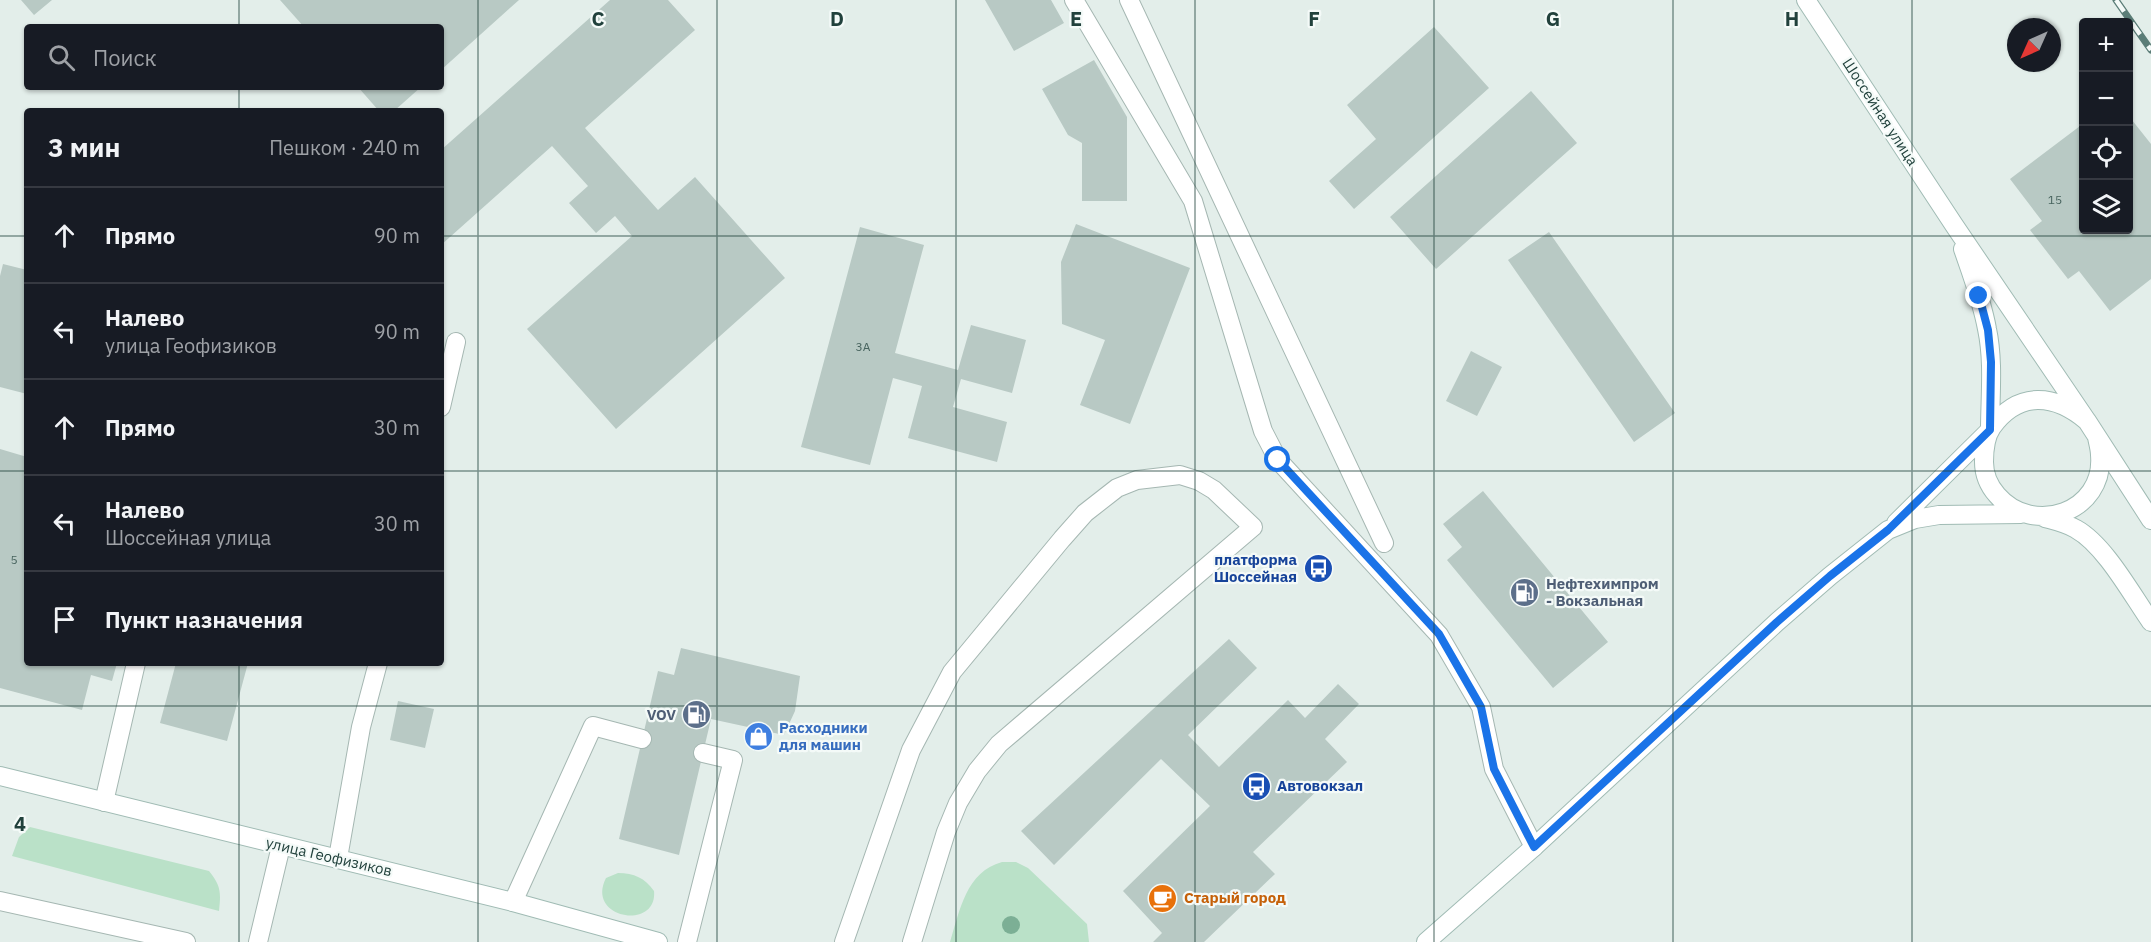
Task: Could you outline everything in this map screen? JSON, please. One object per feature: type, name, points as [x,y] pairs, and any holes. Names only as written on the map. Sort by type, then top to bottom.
[{"type":"main road","points":[[1074,0],[1193,201],[1263,431],[1278,460],[1439,634],[1481,707],[1494,769],[1534,847]]},
{"type":"main road","points":[[1129,0],[1384,543]]},
{"type":"main road","name":"Шоссейная улица","points":[[1806,0],[1954,225],[2087,420]]},
{"type":"main road","name":"Шоссейная улица","points":[[1954,225],[1979,296],[1988,330],[1991,362],[1990,430]]},
{"type":"main road","points":[[444,394],[456,342]]},
{"type":"main road","points":[[1426,942],[1534,847],[1777,622],[1888,530],[1990,430],[2000,417],[2018,405],[2036,400],[2055,401],[2072,408],[2087,420],[2151,519]]},
{"type":"main road","points":[[1990,430],[1984,449],[1984,469],[1991,488],[2004,503],[2021,514]]},
{"type":"main road","points":[[2041,517],[2060,514],[2077,506],[2090,492],[2098,475],[2101,456],[2097,437]]},
{"type":"main road","points":[[844,942],[911,750],[952,672],[1085,513],[1117,488],[1137,480],[1180,475],[1199,481],[1214,490],[1253,527],[1006,738],[977,771],[958,803],[946,832],[912,942]]},
{"type":"main road","points":[[1888,530],[1915,519],[1939,515],[2021,514],[2061,522],[2090,539],[2151,622]]},
{"type":"main road","points":[[104,802],[135,666]]},
{"type":"main road","points":[[338,858],[361,728],[377,666]]},
{"type":"main road","points":[[513,902],[593,726],[642,739]]},
{"type":"main road","points":[[687,942],[733,760],[703,753]]},
{"type":"main road","name":"улица Геофизиков","points":[[0,776],[513,902],[658,942]]},
{"type":"main road","points":[[258,942],[281,846]]},
{"type":"main road","points":[[0,901],[186,942]]},
{"type":"green space","points":[[30,827],[209,871],[219,889],[219,911],[12,856],[19,837]]},
{"type":"green space","points":[[1002,862],[1016,862],[1028,868],[1087,924],[1089,942],[950,942],[961,905],[972,883],[990,867]]},
{"type":"green space","points":[[618,873],[639,877],[654,891],[652,904],[645,912],[624,915],[613,911],[605,903],[602,892],[606,878]]},
{"type":"building","points":[[21,0],[52,0],[34,15]]},
{"type":"building","points":[[280,0],[519,0],[444,67],[444,24],[301,24]]},
{"type":"building","points":[[610,0],[668,0],[695,30],[585,128],[658,210],[695,177],[785,278],[616,429],[527,329],[632,236],[615,216],[596,233],[569,203],[588,186],[552,146],[444,242],[444,147]]},
{"type":"building","points":[[985,0],[1051,0],[1064,23],[1014,51]]},
{"type":"building","points":[[1434,27],[1489,88],[1354,209],[1329,181],[1376,139],[1347,105]]},
{"type":"building","points":[[1094,60],[1127,117],[1127,201],[1082,201],[1082,143],[1068,135],[1042,89]]},
{"type":"building","points":[[361,90],[418,90],[397,108],[376,108]]},
{"type":"building","points":[[1531,91],[1577,143],[1436,269],[1390,217]]},
{"type":"building","points":[[2133,121],[2151,144],[2151,279],[2110,311],[2079,271],[2068,279],[2030,230],[2042,221],[2010,179],[2079,127],[2079,234],[2133,234]]},
{"type":"building","points":[[1076,224],[1190,268],[1130,424],[1080,405],[1105,340],[1062,324],[1061,262]]},
{"type":"building","points":[[860,227],[924,245],[895,353],[958,370],[971,325],[1026,340],[1012,393],[961,379],[953,407],[1007,422],[997,462],[908,438],[922,386],[893,378],[870,465],[801,447]]},
{"type":"building","points":[[1549,232],[1675,413],[1634,442],[1508,260]]},
{"type":"building","points":[[3,264],[24,269],[24,393],[0,387],[0,276]]},
{"type":"building","points":[[1471,351],[1502,367],[1477,416],[1446,401]]},
{"type":"building","points":[[0,449],[24,456],[24,666],[116,666],[112,681],[91,675],[82,710],[0,688]]},
{"type":"building","points":[[1483,491],[1608,642],[1553,688],[1447,560],[1462,547],[1443,524]]},
{"type":"building","name":"Автовокзал","points":[[1229,639],[1257,668],[1188,735],[1219,767],[1288,700],[1305,718],[1338,684],[1359,704],[1325,739],[1347,762],[1253,852],[1275,874],[1204,942],[1153,942],[1162,933],[1123,891],[1210,806],[1161,759],[1054,865],[1021,831]]},
{"type":"building","points":[[681,648],[800,676],[795,711],[784,735],[711,719],[679,855],[619,839],[658,671],[674,675]]},
{"type":"building","points":[[175,666],[247,666],[227,741],[160,723]]},
{"type":"building","points":[[398,701],[434,709],[425,748],[390,740]]},
{"type":"railway","points":[[2116,0],[2151,50]]},
{"type":"place","name":"платформа Шоссейная","points":[[1318,569]]},
{"type":"place","name":"Нефтехимпром - Вокзальная","points":[[1525,593]]},
{"type":"place","name":"VOV","points":[[697,715]]},
{"type":"place","name":"Расходники для машин","points":[[758,737]]},
{"type":"place","name":"Автовокзал","points":[[1256,786]]},
{"type":"place","name":"Старый город","points":[[1163,898]]},
{"type":"route","points":[[1278,460],[1439,634],[1481,707],[1494,769],[1534,847],[1777,622],[1888,530],[1990,430],[1991,362],[1988,330],[1979,296]]}]
